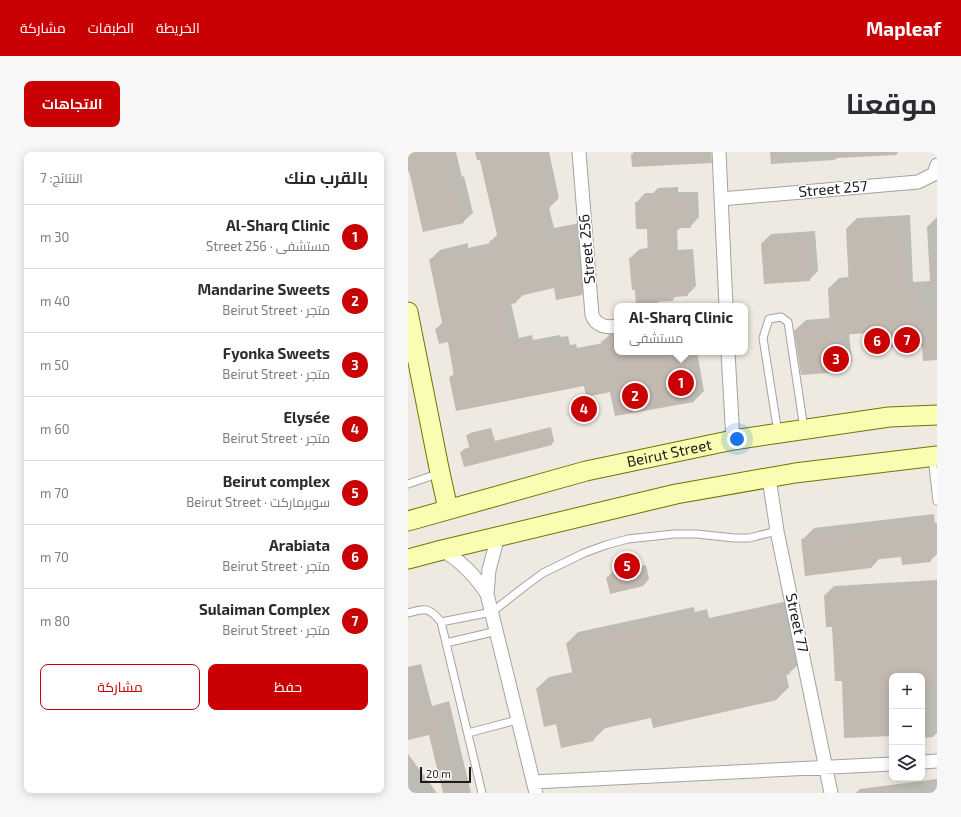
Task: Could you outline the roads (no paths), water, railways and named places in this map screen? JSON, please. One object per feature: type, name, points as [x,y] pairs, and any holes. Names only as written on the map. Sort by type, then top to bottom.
[{"type":"main road","points":[[408,312],[412,347],[448,509]]},
{"type":"main road","name":"Beirut Street","points":[[408,521],[586,471],[732,440],[889,417],[937,415]]},
{"type":"main road","points":[[408,559],[676,494],[795,473],[934,457]]},
{"type":"street","name":"Street 256","points":[[579,152],[592,315],[595,321],[600,325],[608,327],[614,326]]},
{"type":"street","points":[[719,152],[726,303]]},
{"type":"street","name":"Street 257","points":[[721,198],[918,182],[934,174],[937,164]]},
{"type":"street","points":[[728,355],[732,440]]},
{"type":"street","name":"Street 77","points":[[769,478],[778,531],[832,793]]},
{"type":"street","points":[[487,594],[489,570],[498,536]]},
{"type":"street","points":[[442,550],[453,556],[472,573],[487,594],[534,787],[889,764]]},
{"type":"street","points":[[925,762],[937,761]]},
{"type":"lane","points":[[778,433],[763,338],[769,318],[781,317],[788,322],[804,429]]},
{"type":"lane","points":[[934,457],[937,501]]},
{"type":"lane","points":[[408,484],[440,473]]},
{"type":"lane","points":[[440,622],[492,612],[543,574],[577,556],[606,545],[628,539],[666,534],[697,534],[749,538],[778,531]]},
{"type":"lane","points":[[408,613],[428,610],[433,612],[440,622],[482,793]]},
{"type":"lane","points":[[446,643],[497,631]]},
{"type":"lane","points":[[468,733],[517,720]]},
{"type":"place","name":"Sulaiman Complex","points":[[907,340]]},
{"type":"place","name":"Arabiata","points":[[877,341]]},
{"type":"place","name":"Fyonka Sweets","points":[[836,359]]},
{"type":"place","name":"Al-Sharq Clinic","points":[[681,383]]},
{"type":"place","name":"Mandarine Sweets","points":[[635,396]]},
{"type":"place","name":"Elysée","points":[[584,409]]},
{"type":"place","name":"Beirut complex","points":[[627,566]]}]
